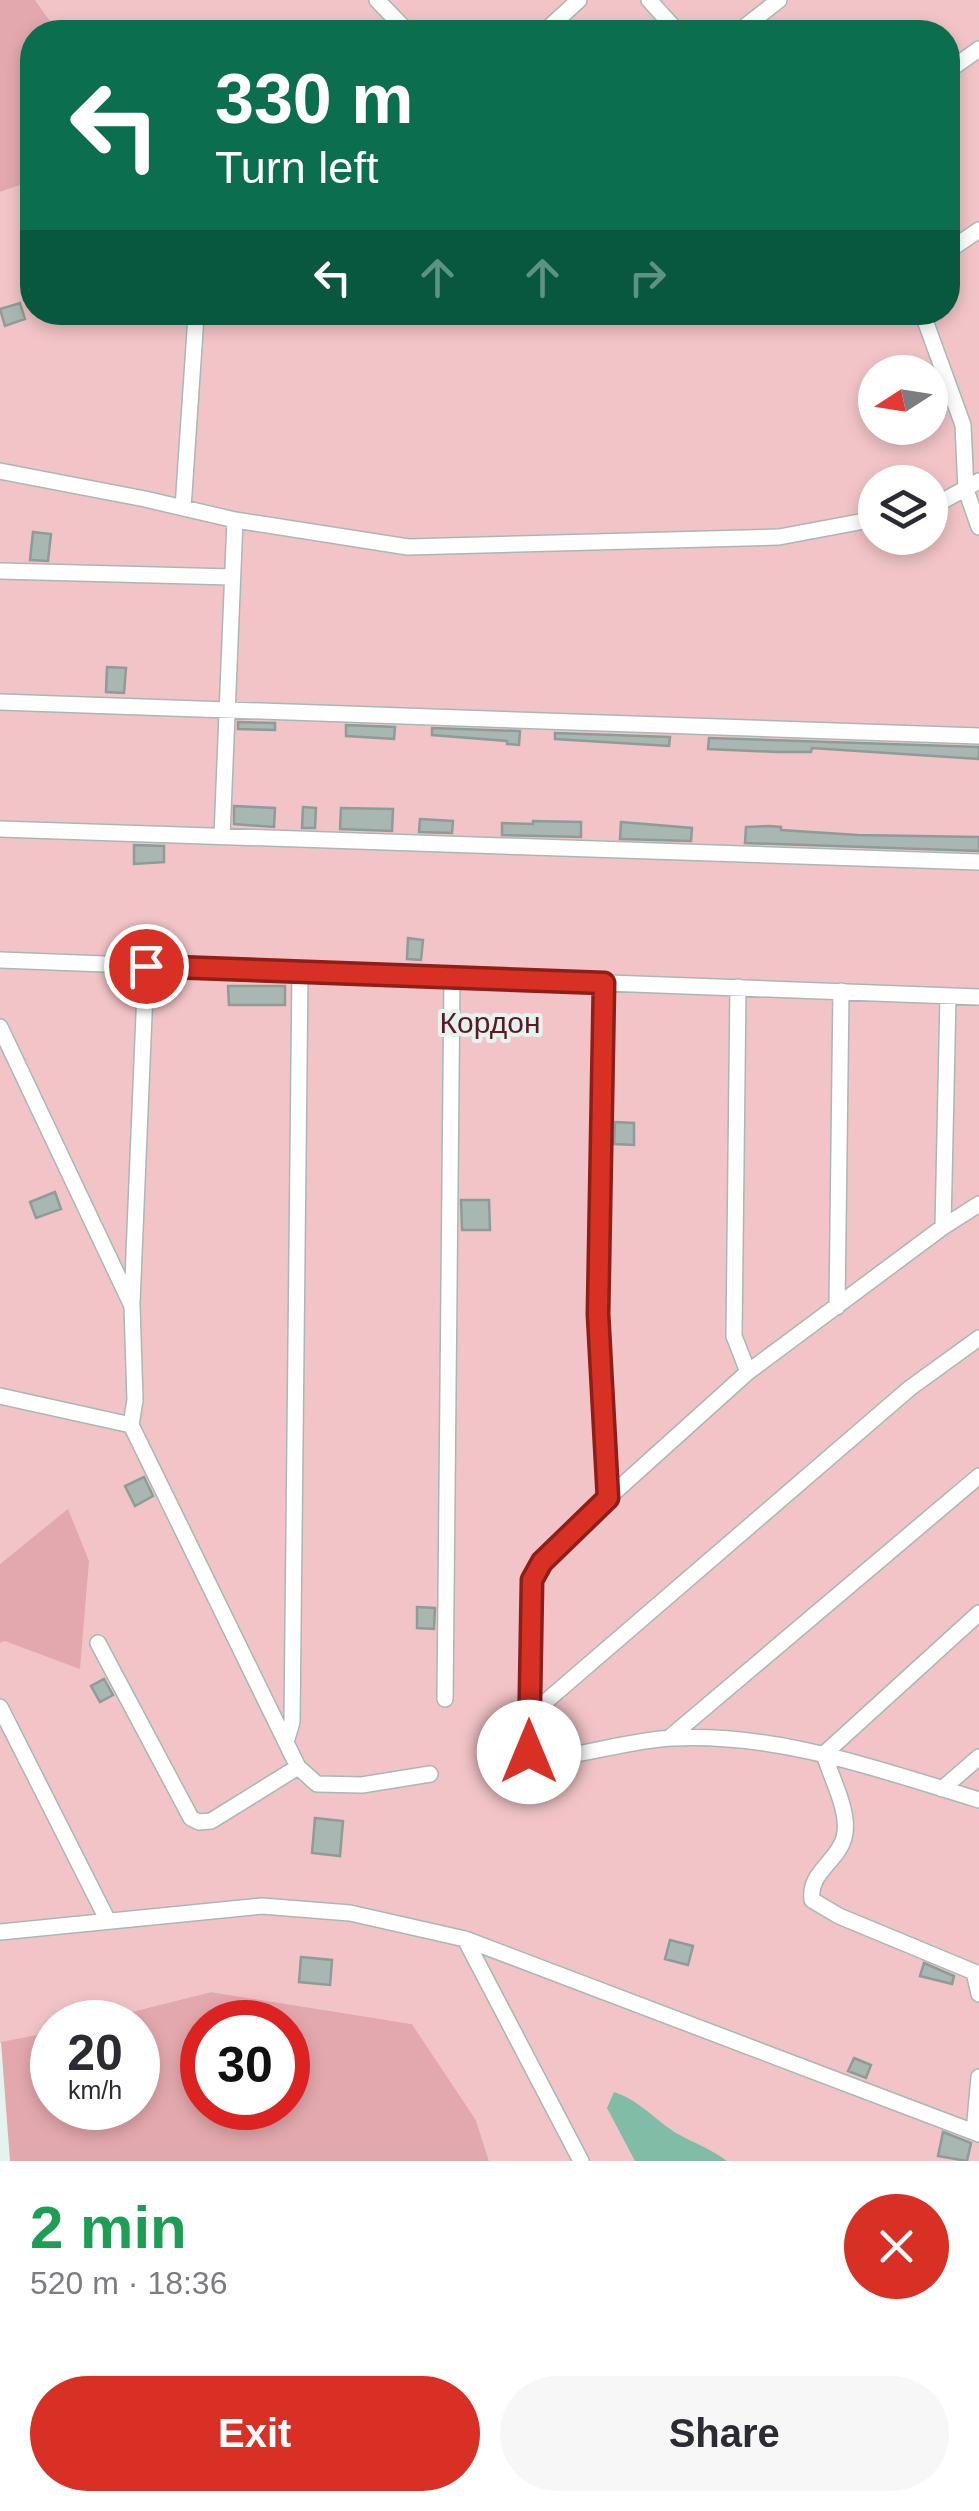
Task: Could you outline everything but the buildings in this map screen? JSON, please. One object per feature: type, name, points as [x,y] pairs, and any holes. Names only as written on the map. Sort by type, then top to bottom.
[{"type":"street","points":[[377,0],[396,20]]},
{"type":"street","points":[[558,20],[580,0]]},
{"type":"street","points":[[649,0],[667,20]]},
{"type":"street","points":[[753,20],[779,0]]},
{"type":"street","points":[[183,508],[195,325]]},
{"type":"street","points":[[927,325],[963,424],[979,528]]},
{"type":"street","points":[[963,424],[979,414]]},
{"type":"street","points":[[0,472],[235,520],[408,547],[780,537],[858,522]]},
{"type":"street","points":[[948,499],[972,486]]},
{"type":"street","points":[[222,836],[235,520]]},
{"type":"street","points":[[0,572],[232,577]]},
{"type":"street","points":[[0,702],[979,736]]},
{"type":"street","points":[[0,829],[979,862]]},
{"type":"street","points":[[0,960],[979,997]]},
{"type":"street","points":[[146,966],[132,1306],[135,1400],[131,1425],[298,1767],[317,1784],[362,1785],[430,1774]]},
{"type":"street","points":[[286,1742],[292,1722],[300,970]]},
{"type":"street","points":[[444,1699],[452,977]]},
{"type":"street","points":[[604,983],[598,1314],[608,1498]]},
{"type":"street","points":[[738,987],[734,1336],[748,1372]]},
{"type":"street","points":[[836,1307],[841,991]]},
{"type":"street","points":[[943,1226],[948,996]]},
{"type":"street","points":[[0,1028],[132,1306]]},
{"type":"street","points":[[979,1204],[943,1226],[748,1372],[542,1562],[532,1580],[529,1716],[529,1752],[536,1759],[669,1738],[747,1738],[824,1754],[979,1800]]},
{"type":"street","points":[[529,1716],[910,1388],[979,1338]]},
{"type":"street","points":[[0,1396],[131,1425]]},
{"type":"street","points":[[669,1738],[979,1476]]},
{"type":"street","points":[[824,1754],[979,1613]]},
{"type":"street","points":[[98,1643],[191,1818],[211,1821],[298,1767]]},
{"type":"street","points":[[0,1708],[108,1921]]},
{"type":"street","points":[[824,1754],[845,1822],[844,1841],[815,1879],[810,1890],[812,1900],[839,1916],[974,1972],[979,1994]]},
{"type":"street","points":[[942,1789],[979,1757]]},
{"type":"street","points":[[0,1932],[262,1906],[350,1913],[465,1939],[976,2133],[979,2077]]},
{"type":"street","points":[[465,1939],[581,2161]]},
{"type":"green space","name":"Кордон","points":[[35,0],[979,0],[979,2161],[489,2161],[476,2120],[412,2024],[310,2008],[310,2000],[261,2000],[211,1992],[160,2005],[160,2000],[30,2000],[30,2037],[0,2043],[0,1643],[68,1510],[0,1564],[0,192],[20,185],[20,325],[960,325],[960,20],[49,20]]},
{"type":"shaded area","points":[[0,0],[35,0],[49,20],[20,20],[20,185],[0,192]]},
{"type":"shaded area","points":[[68,1509],[89,1561],[80,1669],[5,1641],[0,1643],[0,1564]]},
{"type":"shaded area","points":[[211,1992],[261,2000],[180,2000],[180,2130],[310,2130],[310,2008],[412,2024],[476,2120],[489,2161],[10,2161],[1,2042],[30,2036],[30,2130],[160,2130],[160,2005]]},
{"type":"shaded area","points":[[614,2092],[727,2161],[635,2161],[607,2108]]},
{"type":"route","points":[[146,966],[604,983],[598,1314],[608,1498],[542,1562],[532,1580],[529,1752]]}]
